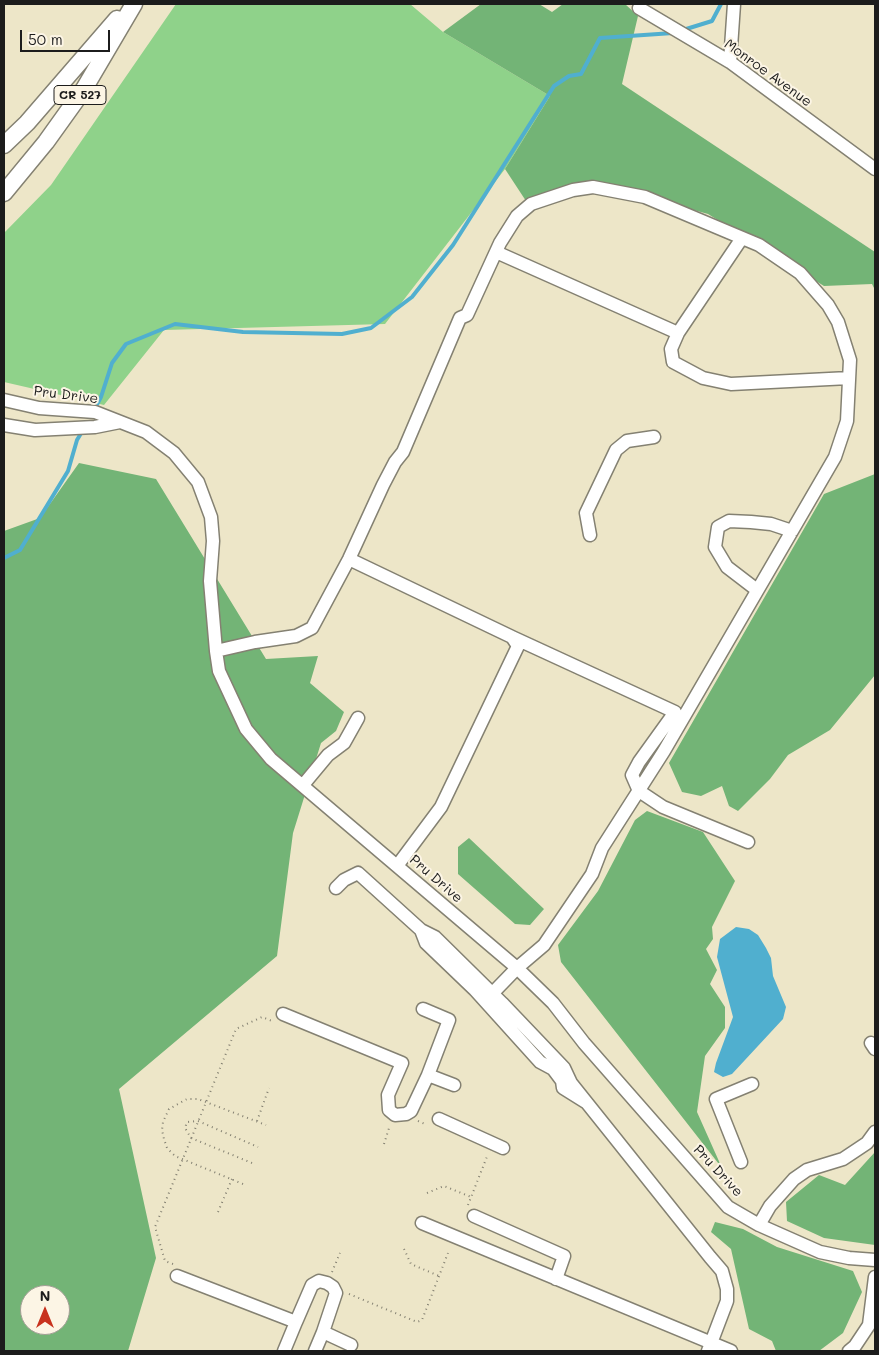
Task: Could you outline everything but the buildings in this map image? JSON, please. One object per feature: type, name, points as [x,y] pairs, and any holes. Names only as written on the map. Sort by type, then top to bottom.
[{"type":"main road","name":"CR 527","points":[[4,145],[27,123],[130,4]]},
{"type":"main road","name":"CR 527","points":[[4,193],[46,142],[84,89],[134,4]]},
{"type":"street","points":[[730,62],[734,4]]},
{"type":"street","name":"Monroe Avenue","points":[[639,8],[730,62],[875,169]]},
{"type":"street","points":[[216,651],[255,642],[296,636],[312,628],[349,559],[382,485],[403,452],[460,318],[467,315],[496,252],[517,216],[531,204],[573,190],[593,187],[646,197],[760,246],[800,273],[828,305],[838,322],[850,360],[847,421],[835,457],[639,791],[602,848],[592,874],[544,945],[517,968],[489,997]]},
{"type":"street","points":[[742,238],[678,333],[671,349],[673,362],[703,378],[731,384],[849,378]]},
{"type":"street","points":[[496,252],[678,333]]},
{"type":"street","name":"Pru Drive","points":[[4,400],[39,408],[95,412],[146,432],[174,453],[191,472],[203,493],[212,529],[210,581],[219,671],[246,729],[271,759],[517,968],[552,1003],[584,1043],[728,1207],[759,1226],[820,1252],[849,1258],[875,1260]]},
{"type":"street","name":"Pru Drive","points":[[4,425],[35,430],[78,428],[123,422]]},
{"type":"street","points":[[590,534],[586,513],[616,450],[627,441],[654,437]]},
{"type":"street","points":[[757,590],[727,567],[716,547],[718,527],[729,521],[751,522],[772,524],[792,531]]},
{"type":"street","points":[[349,559],[675,712],[639,762],[632,775],[639,791],[663,807],[748,842]]},
{"type":"street","points":[[396,866],[441,807],[518,646],[512,637]]},
{"type":"street","points":[[303,785],[328,755],[344,743],[358,718]]},
{"type":"street","points":[[336,888],[344,880],[358,873],[421,930],[435,937],[489,997],[564,1068],[571,1083],[722,1271],[727,1289],[727,1301],[710,1347]]},
{"type":"street","points":[[282,1019],[402,1063],[388,1095],[389,1110],[395,1115],[406,1114],[411,1111],[450,1020],[423,1009]]},
{"type":"street","points":[[428,1075],[454,1085]]},
{"type":"street","points":[[741,1162],[716,1099],[752,1084]]},
{"type":"street","points":[[435,1122],[503,1148]]},
{"type":"street","points":[[759,1226],[770,1206],[794,1179],[807,1170],[843,1159],[867,1142],[875,1132]]},
{"type":"street","points":[[469,1214],[564,1256],[556,1279]]},
{"type":"street","points":[[422,1223],[556,1279],[710,1347],[731,1351]]},
{"type":"street","points":[[175,1270],[296,1322]]},
{"type":"street","points":[[849,1351],[856,1346],[869,1325],[875,1277]]},
{"type":"street","points":[[284,1351],[312,1285],[319,1281],[327,1282],[336,1293],[315,1351]]},
{"type":"street","points":[[323,1332],[351,1345]]},
{"type":"path","points":[[175,1270],[165,1261],[155,1228],[236,1029],[262,1017],[282,1019]]},
{"type":"path","points":[[256,1122],[269,1088]]},
{"type":"path","points":[[242,1184],[182,1160],[167,1148],[162,1130],[163,1122],[169,1108],[187,1099],[206,1102],[266,1125]]},
{"type":"path","points":[[413,1119],[435,1122]]},
{"type":"path","points":[[384,1144],[392,1120]]},
{"type":"path","points":[[252,1163],[191,1138],[185,1128],[188,1122],[198,1121],[258,1147]]},
{"type":"path","points":[[469,1214],[471,1197],[489,1156],[488,1150]]},
{"type":"path","points":[[218,1212],[232,1179]]},
{"type":"path","points":[[427,1193],[444,1186],[471,1197]]},
{"type":"path","points":[[404,1248],[411,1264],[440,1276]]},
{"type":"path","points":[[331,1274],[340,1253]]},
{"type":"path","points":[[343,1292],[417,1322],[424,1317],[448,1253]]},
{"type":"path","points":[[326,1274],[331,1274],[335,1278]]},
{"type":"green space","points":[[176,4],[410,4],[443,32],[550,96],[505,169],[385,324],[164,330],[104,405],[4,382],[4,233],[51,185]]},
{"type":"green space","points":[[481,4],[539,4],[552,12],[563,4],[625,4],[638,16],[622,84],[875,252],[875,290],[872,284],[824,286],[708,214],[593,182],[526,201],[505,169],[550,96],[443,32]]},
{"type":"green space","points":[[79,463],[156,479],[266,659],[318,656],[310,683],[344,712],[336,731],[321,743],[293,833],[277,956],[119,1089],[156,1258],[128,1351],[4,1351],[4,531],[40,518]]},
{"type":"green space","points":[[875,474],[875,675],[830,730],[788,755],[770,779],[738,811],[729,806],[722,786],[701,796],[682,792],[669,763],[824,494]]},
{"type":"green space","points":[[647,811],[703,832],[735,881],[712,927],[713,939],[706,949],[717,970],[710,984],[725,1007],[725,1028],[705,1056],[697,1112],[722,1168],[561,962],[558,945],[598,891],[635,820]]},
{"type":"green space","points":[[469,838],[544,909],[530,925],[515,924],[458,874],[458,847]]},
{"type":"green space","points":[[875,1152],[875,1245],[824,1238],[787,1221],[786,1202],[819,1175],[845,1185]]},
{"type":"green space","points":[[715,1222],[743,1229],[777,1247],[853,1271],[862,1292],[843,1333],[819,1351],[776,1351],[772,1341],[749,1329],[731,1249],[711,1232]]},
{"type":"water","points":[[736,927],[749,929],[758,935],[771,958],[773,976],[786,1007],[783,1019],[732,1074],[723,1077],[714,1072],[733,1017],[717,957],[720,939]]},
{"type":"waterway","points":[[683,30],[712,21],[721,4]]},
{"type":"waterway","points":[[95,408],[101,397],[112,363],[126,344],[175,324],[243,332],[342,334],[371,328],[412,297],[453,245],[554,86],[569,76],[581,74],[600,38],[673,33]]},
{"type":"waterway","points":[[4,558],[20,550],[68,471],[77,440],[83,430]]}]
